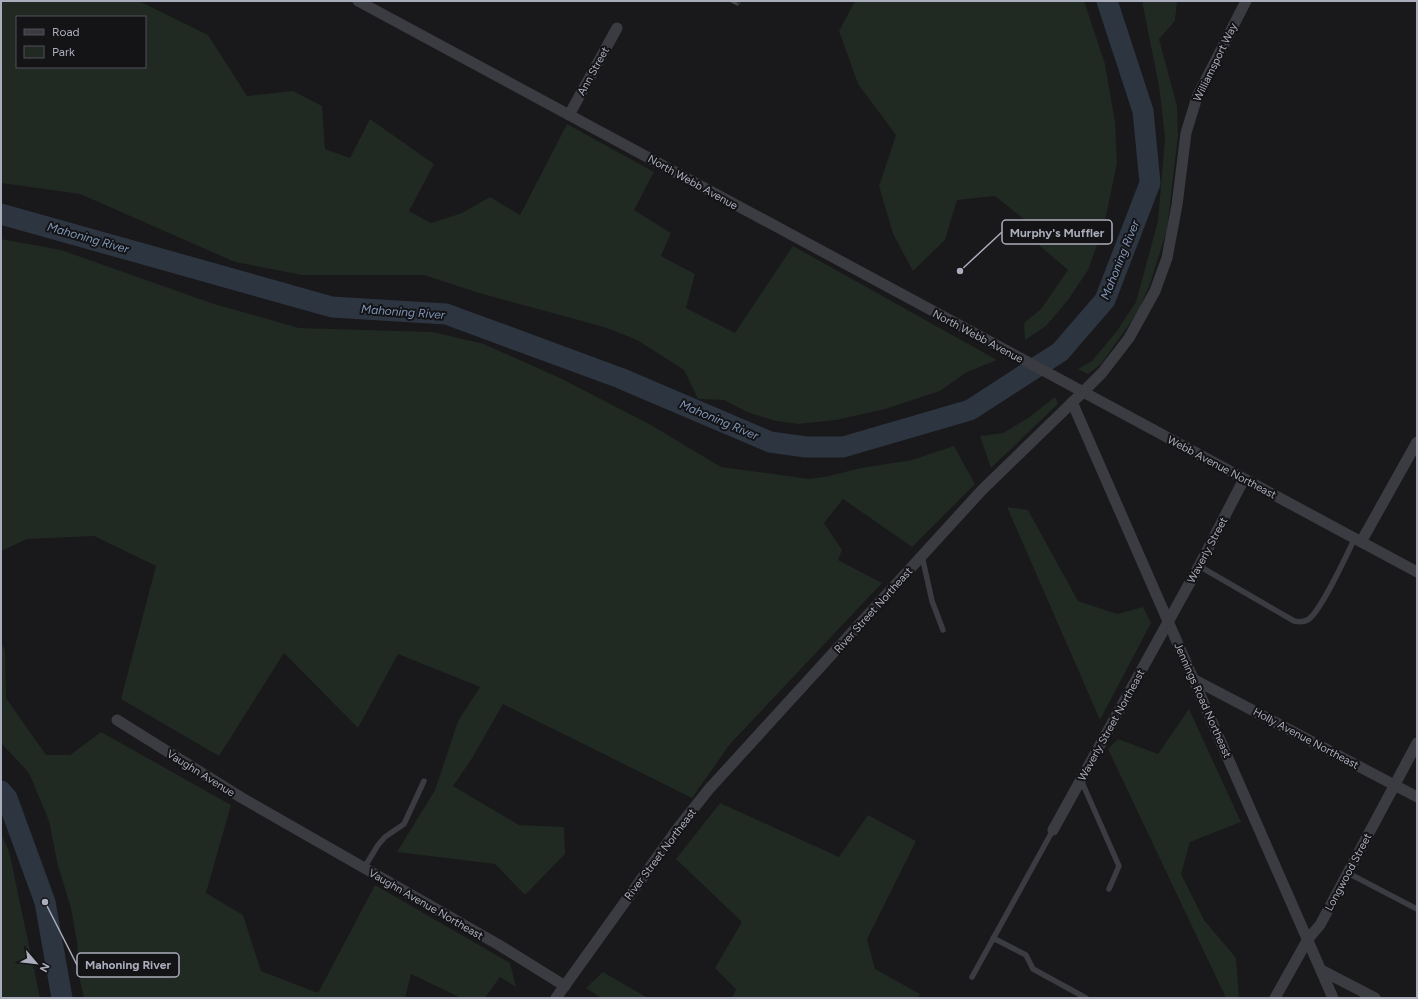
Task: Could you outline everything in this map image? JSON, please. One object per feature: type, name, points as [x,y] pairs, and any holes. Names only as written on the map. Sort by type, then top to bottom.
[{"type":"street","name":"North Webb Avenue","points":[[358,1],[1027,362]]},
{"type":"street","name":"Williamsport Way","points":[[1175,220],[1184,147],[1191,114],[1210,68],[1246,1]]},
{"type":"street","name":"Ann Street","points":[[570,115],[617,28]]},
{"type":"street","name":"River Street Northeast","points":[[556,998],[678,828],[709,789],[987,485],[1083,392],[1119,353],[1139,323],[1161,275],[1175,220]]},
{"type":"street","name":"Webb Avenue Northeast","points":[[1027,362],[1417,572]]},
{"type":"street","name":"Jennings Road Northeast","points":[[1072,402],[1333,998]]},
{"type":"street","points":[[1358,540],[1417,442]]},
{"type":"street","name":"Waverly Street","points":[[1168,620],[1199,566],[1244,479]]},
{"type":"street","name":"Waverly Street Northeast","points":[[1053,830],[1168,620]]},
{"type":"street","name":"Holly Avenue Northeast","points":[[1195,680],[1417,797]]},
{"type":"street","name":"Vaughn Avenue","points":[[117,720],[286,824]]},
{"type":"street","name":"Longwood Street","points":[[1275,998],[1308,939],[1320,925],[1417,743]]},
{"type":"street","name":"Vaughn Avenue Northeast","points":[[286,824],[499,945],[565,986]]},
{"type":"street","points":[[1321,970],[1375,998]]},
{"type":"lane","points":[[1199,566],[1294,621],[1299,622],[1308,620],[1318,608],[1358,540]]},
{"type":"lane","points":[[922,556],[932,601],[943,630]]},
{"type":"lane","points":[[1081,779],[1119,866],[1109,889]]},
{"type":"lane","points":[[364,868],[378,845],[385,837],[404,824],[424,781]]},
{"type":"lane","points":[[972,976],[1053,830]]},
{"type":"lane","points":[[1348,873],[1417,909]]},
{"type":"lane","points":[[993,938],[1026,955],[1033,969],[1086,998]]},
{"type":"green space","points":[[1,1],[139,1],[208,35],[247,96],[293,91],[322,106],[325,149],[350,158],[370,119],[434,164],[409,211],[431,223],[462,213],[490,197],[520,215],[567,124],[654,172],[634,210],[671,233],[661,256],[695,274],[686,308],[735,333],[793,246],[997,360],[967,372],[940,391],[885,409],[836,420],[798,424],[776,421],[747,412],[724,400],[698,399],[684,370],[637,340],[604,327],[479,293],[424,275],[302,275],[235,262],[80,194],[1,183]]},
{"type":"green space","points":[[855,1],[1084,1],[1105,64],[1115,122],[1117,163],[1104,226],[1088,270],[1068,300],[1046,326],[1025,340],[1024,323],[1041,309],[1068,270],[1040,246],[1030,224],[995,196],[957,200],[945,240],[913,271],[893,234],[879,186],[896,135],[858,84],[839,31]]},
{"type":"green space","points":[[1142,1],[1177,1],[1175,21],[1159,39],[1177,106],[1178,136],[1167,230],[1150,284],[1138,312],[1101,364],[1088,374],[1078,369],[1092,361],[1117,331],[1136,302],[1158,221],[1165,138],[1159,86]]},
{"type":"green space","points":[[1,239],[61,250],[214,304],[299,328],[433,332],[484,344],[562,379],[651,425],[721,467],[810,479],[861,468],[912,460],[954,446],[975,484],[912,547],[843,499],[824,523],[842,550],[838,560],[882,583],[730,744],[692,798],[503,704],[471,760],[453,786],[519,825],[564,827],[565,854],[525,895],[495,864],[397,852],[435,790],[458,721],[480,687],[398,654],[358,728],[284,653],[219,756],[121,699],[156,566],[94,536],[27,539],[1,551]]},
{"type":"green space","points":[[1055,397],[1058,404],[991,468],[980,436],[1003,433],[1028,418]]},
{"type":"green space","points":[[1007,507],[1028,510],[1078,601],[1117,614],[1143,607],[1151,623],[1100,720]]},
{"type":"green space","points":[[1,643],[5,650],[6,698],[46,755],[70,755],[101,732],[231,805],[206,893],[243,915],[261,971],[318,993],[375,885],[510,963],[516,987],[500,977],[485,998],[461,998],[411,974],[405,998],[84,998],[80,981],[77,942],[71,908],[58,866],[49,821],[29,773],[1,743]]},
{"type":"green space","points":[[1189,709],[1241,822],[1190,842],[1181,874],[1204,920],[1236,958],[1239,998],[1226,998],[1108,749],[1118,739],[1158,754]]},
{"type":"green space","points":[[720,803],[839,857],[868,815],[916,841],[867,939],[875,969],[920,994],[918,998],[732,998],[736,989],[715,968],[742,922],[676,859]]},
{"type":"green space","points":[[1,834],[9,851],[40,998],[1,998]]},
{"type":"green space","points":[[603,972],[648,998],[601,998],[586,988]]},
{"type":"waterway","name":"Mahoning River","points":[[1,214],[332,307],[446,314],[620,378],[770,442],[806,447],[843,447],[970,410],[1060,352],[1105,300],[1150,183],[1143,111],[1107,1]]},
{"type":"waterway","name":"Mahoning River","points":[[1,791],[7,798],[45,902],[62,998]]},
{"type":"place","name":"Murphy's Muffler","points":[[960,271]]},
{"type":"place","name":"Mahoning River","points":[[45,902]]}]
